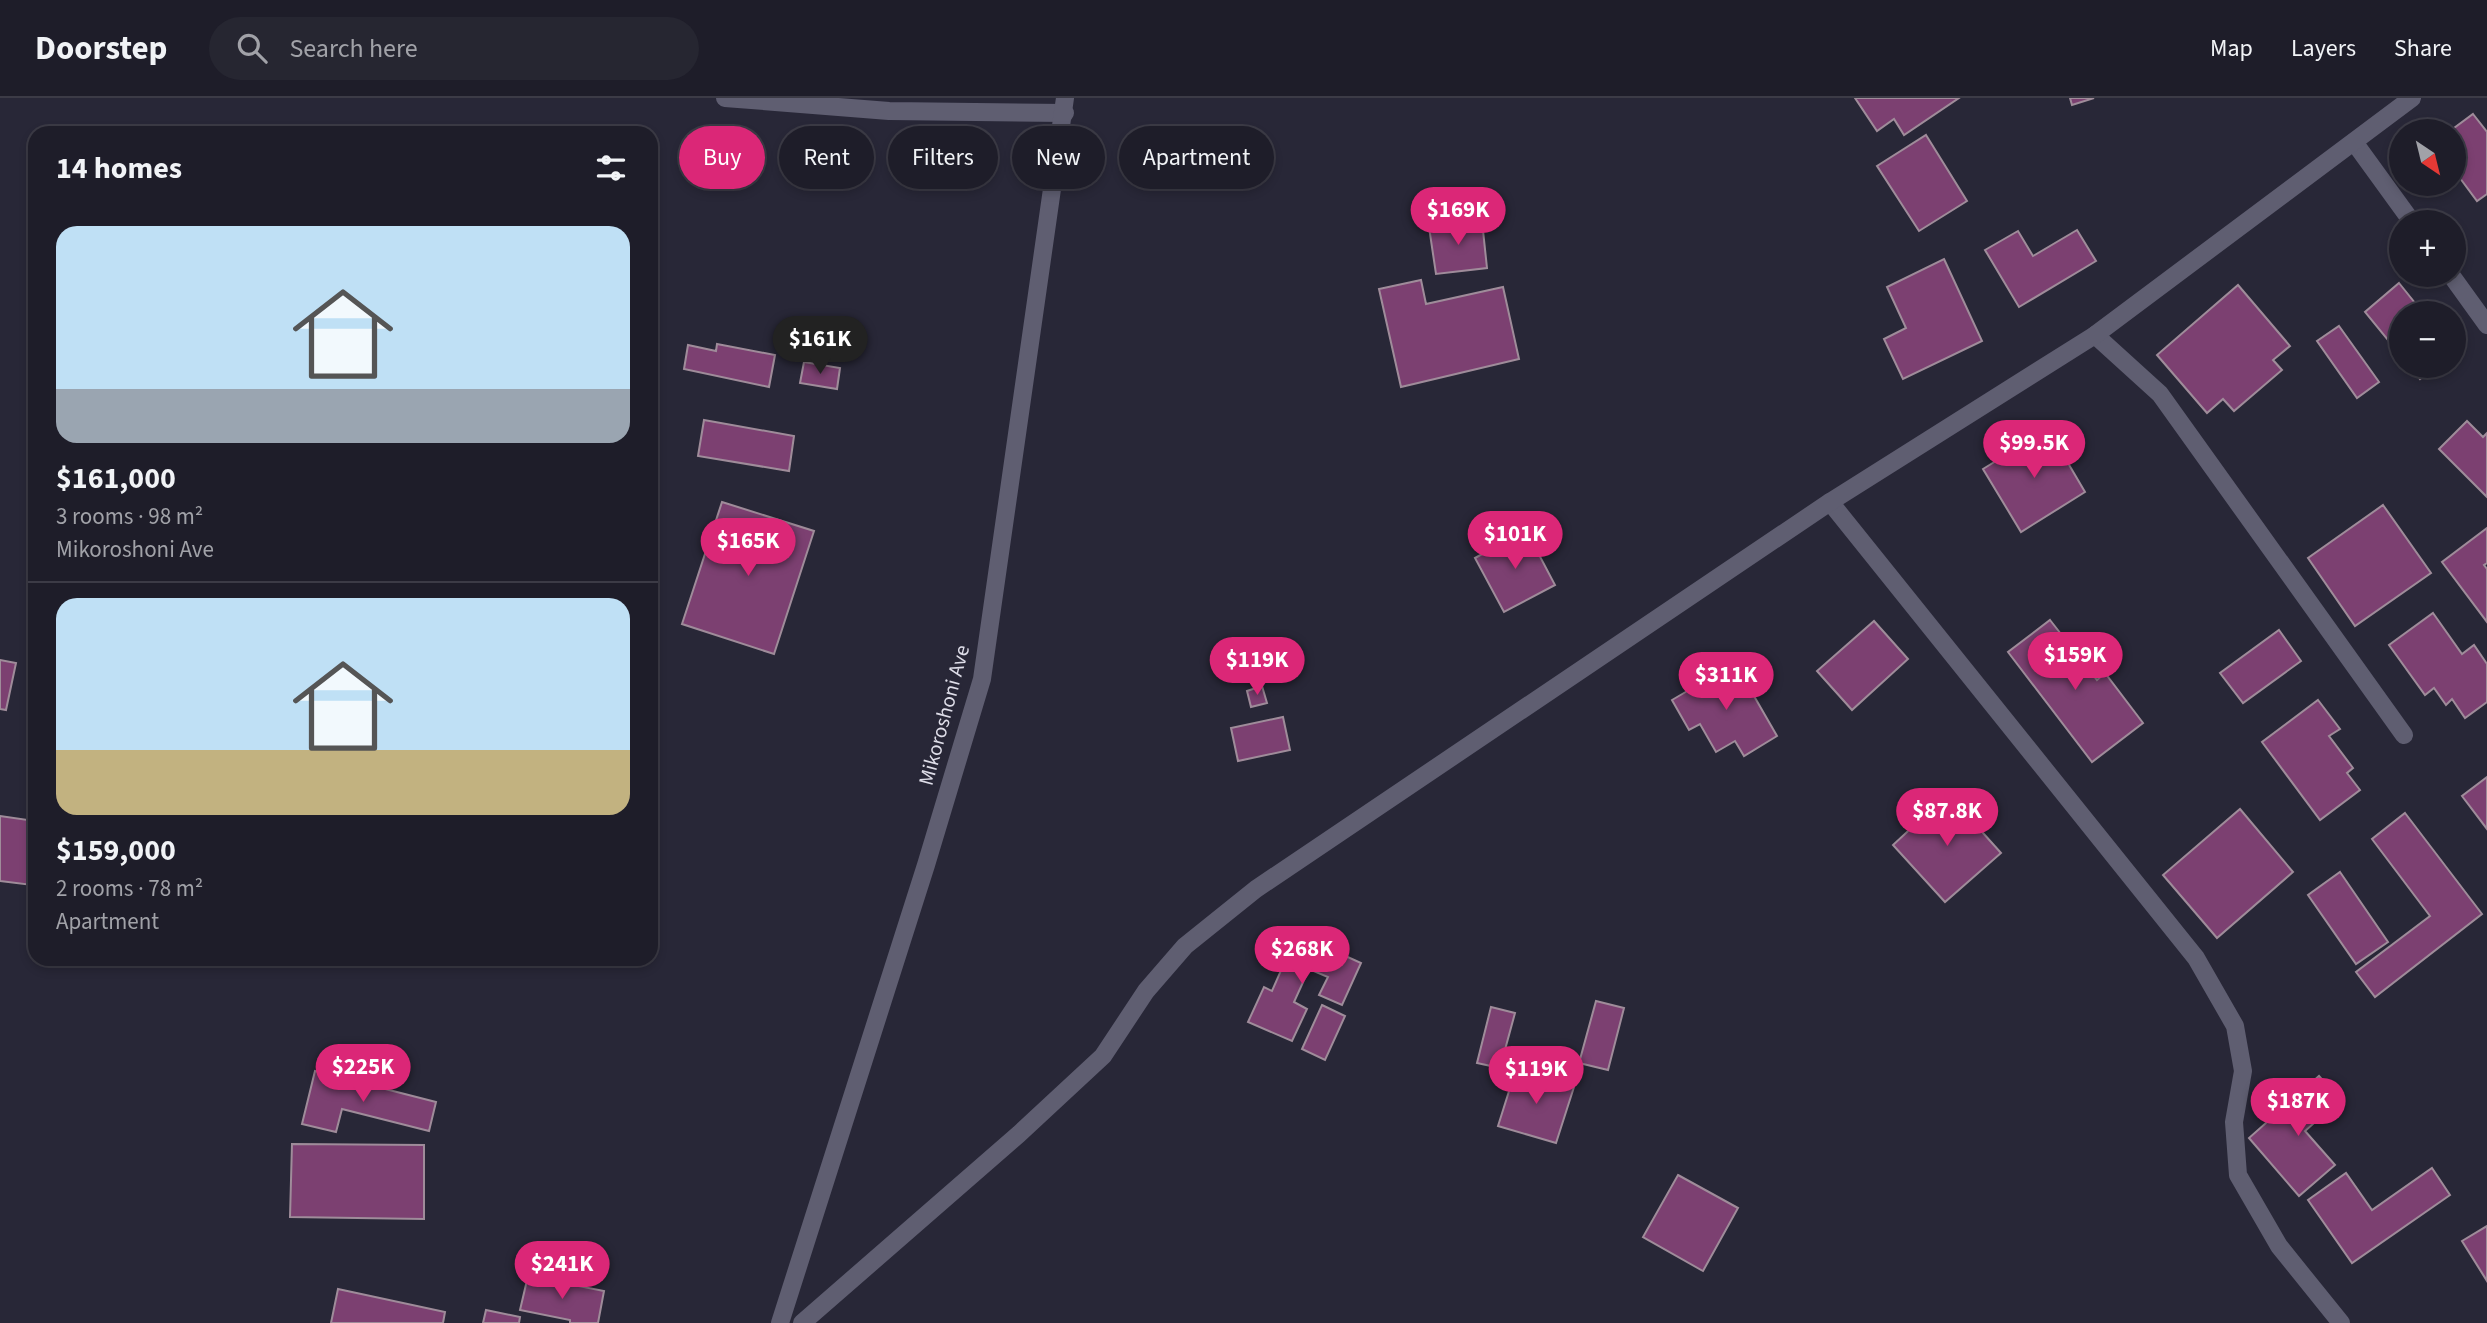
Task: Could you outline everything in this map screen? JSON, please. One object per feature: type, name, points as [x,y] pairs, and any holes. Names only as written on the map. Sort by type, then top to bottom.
[{"type":"street","points":[[725,98],[889,110],[1065,105]]},
{"type":"street","points":[[802,1323],[1019,1134],[1103,1056],[1146,991],[1185,946],[1236,905],[1313,850],[1830,502],[2095,335],[2412,98]]},
{"type":"street","name":"Mikoroshoni Ave","points":[[780,1323],[926,865],[982,679],[1065,105]]},
{"type":"street","points":[[2354,142],[2404,210]]},
{"type":"street","points":[[2460,287],[2487,325]]},
{"type":"street","points":[[2095,335],[2161,394],[2404,735]]},
{"type":"street","points":[[1830,502],[2196,958],[2235,1026],[2243,1072],[2234,1122],[2238,1175],[2279,1246],[2342,1323]]},
{"type":"building","points":[[1855,98],[1959,98],[1904,135],[1894,119],[1877,131]]},
{"type":"building","points":[[2070,98],[2094,98],[2072,105]]},
{"type":"building","points":[[2473,114],[2487,132],[2487,194],[2477,201],[2466,186],[2466,119]]},
{"type":"building","points":[[1926,135],[1967,201],[1919,231],[1877,166]]},
{"type":"building","points":[[1482,221],[1487,268],[1436,274],[1429,227]]},
{"type":"building","points":[[2077,230],[2096,261],[2019,307],[1985,250],[2018,231],[2033,256]]},
{"type":"building","points":[[1944,259],[1982,341],[1903,379],[1884,339],[1906,328],[1887,287]]},
{"type":"building","points":[[1421,280],[1426,304],[1503,287],[1519,359],[1401,387],[1379,289]]},
{"type":"building","points":[[2238,285],[2290,346],[2273,360],[2282,370],[2234,411],[2223,399],[2207,413],[2157,355]]},
{"type":"building","points":[[2394,287],[2402,287],[2413,301],[2389,301],[2389,341],[2365,312]]},
{"type":"building","points":[[2339,326],[2379,382],[2357,398],[2317,341]]},
{"type":"building","points":[[717,344],[775,355],[769,387],[684,369],[688,345],[716,351]]},
{"type":"building","points":[[804,362],[840,368],[837,389],[800,383]]},
{"type":"building","points":[[704,420],[794,436],[789,471],[698,456]]},
{"type":"building","points":[[2467,421],[2483,437],[2487,433],[2487,497],[2439,449]]},
{"type":"building","points":[[2048,429],[2085,492],[2021,532],[1983,469]]},
{"type":"building","points":[[722,502],[814,531],[774,654],[682,624]]},
{"type":"building","points":[[2383,505],[2431,573],[2355,626],[2308,558]]},
{"type":"building","points":[[2487,528],[2487,563],[2484,565],[2487,569],[2487,622],[2442,562]]},
{"type":"building","points":[[1526,530],[1555,585],[1504,612],[1475,558]]},
{"type":"building","points":[[2433,613],[2462,654],[2474,645],[2487,664],[2487,702],[2465,718],[2452,699],[2446,705],[2434,688],[2425,695],[2389,645]]},
{"type":"building","points":[[2050,620],[2097,680],[2105,673],[2143,723],[2092,762],[2008,652]]},
{"type":"building","points":[[1874,621],[1908,659],[1852,710],[1817,671]]},
{"type":"building","points":[[2279,630],[2301,661],[2243,703],[2220,673]]},
{"type":"building","points":[[1280,639],[1287,659],[1267,665],[1260,646]]},
{"type":"building","points":[[0,660],[16,663],[6,710],[0,709]]},
{"type":"building","points":[[1735,663],[1777,736],[1744,756],[1735,741],[1716,752],[1700,724],[1689,730],[1672,700]]},
{"type":"building","points":[[1262,686],[1267,703],[1251,707],[1247,691]]},
{"type":"building","points":[[2318,700],[2340,729],[2329,736],[2353,768],[2347,773],[2360,790],[2320,820],[2262,742]]},
{"type":"building","points":[[1283,717],[1290,750],[1238,761],[1231,728]]},
{"type":"building","points":[[2487,777],[2487,829],[2462,796]]},
{"type":"building","points":[[1948,794],[2001,853],[1945,902],[1893,845]]},
{"type":"building","points":[[2240,809],[2293,872],[2217,938],[2163,875]]},
{"type":"building","points":[[2405,813],[2482,914],[2375,997],[2356,972],[2430,916],[2372,839]]},
{"type":"building","points":[[0,816],[28,820],[28,884],[0,881]]},
{"type":"building","points":[[2340,872],[2388,942],[2356,964],[2308,895]]},
{"type":"building","points":[[1297,934],[1361,963],[1342,1005],[1319,995],[1328,977],[1309,969],[1294,1002],[1307,1009],[1292,1041],[1248,1022],[1264,987],[1272,991]]},
{"type":"building","points":[[1596,1001],[1624,1008],[1608,1070],[1579,1063]]},
{"type":"building","points":[[1322,1005],[1345,1016],[1325,1060],[1302,1049]]},
{"type":"building","points":[[1491,1007],[1515,1013],[1500,1068],[1477,1063]]},
{"type":"building","points":[[1516,1069],[1574,1087],[1556,1143],[1498,1126]]},
{"type":"building","points":[[315,1071],[436,1102],[429,1131],[342,1109],[336,1132],[302,1124]]},
{"type":"building","points":[[2319,1076],[2340,1100],[2305,1131],[2335,1165],[2299,1196],[2249,1138]]},
{"type":"building","points":[[292,1144],[424,1145],[424,1219],[290,1217]]},
{"type":"building","points":[[2432,1168],[2450,1195],[2352,1263],[2308,1200],[2346,1173],[2372,1210]]},
{"type":"building","points":[[1678,1175],[1738,1208],[1703,1271],[1643,1237]]},
{"type":"building","points":[[2487,1226],[2487,1281],[2462,1241]]},
{"type":"building","points":[[528,1276],[604,1291],[598,1323],[570,1323],[570,1320],[520,1310]]},
{"type":"building","points":[[338,1289],[445,1312],[443,1323],[331,1323]]},
{"type":"building","points":[[486,1310],[520,1317],[519,1323],[483,1323]]}]
